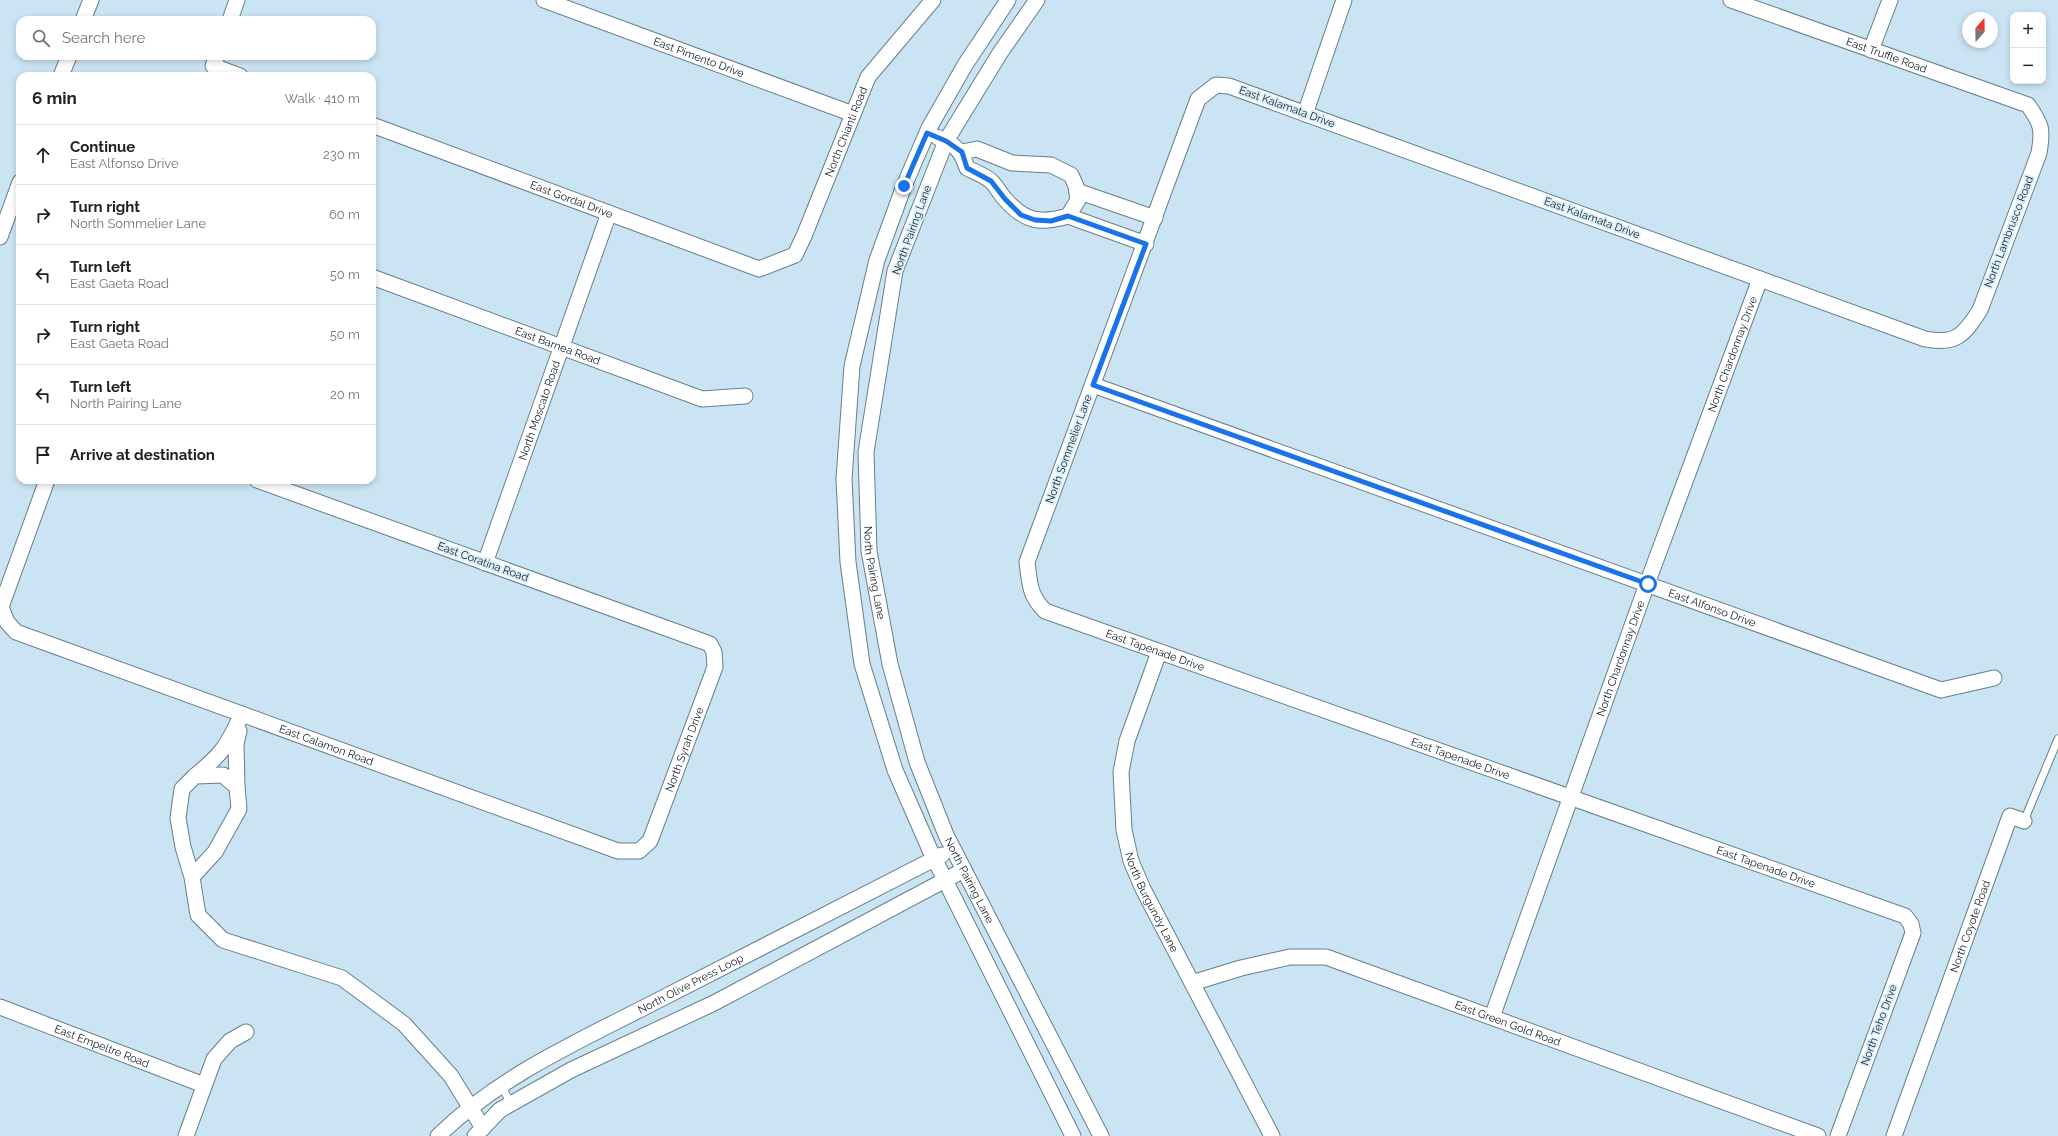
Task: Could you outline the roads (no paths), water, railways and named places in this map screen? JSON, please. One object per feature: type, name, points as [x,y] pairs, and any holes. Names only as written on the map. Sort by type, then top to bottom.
[{"type":"street","points":[[85,16],[91,0]]},
{"type":"street","points":[[231,16],[237,0]]},
{"type":"street","name":"East Pimento Drive","points":[[544,0],[853,114]]},
{"type":"street","name":"North Chianti Road","points":[[771,265],[795,255],[868,77],[934,0]]},
{"type":"street","name":"North Pairing Lane","points":[[1008,0],[965,65],[927,133],[904,186],[877,260],[852,366],[844,479],[848,562],[862,664],[895,770],[934,859],[1073,1136]]},
{"type":"street","name":"North Pairing Lane","points":[[1037,0],[1000,53],[946,141],[895,271],[866,452],[869,551],[890,664],[917,762],[953,849],[1102,1136]]},
{"type":"street","points":[[1305,114],[1344,0]]},
{"type":"street","name":"East Truffle Road","points":[[1731,0],[2028,105],[2036,118]]},
{"type":"street","points":[[1871,50],[1890,0]]},
{"type":"street","points":[[63,72],[67,60]]},
{"type":"street","points":[[215,61],[233,72]]},
{"type":"street","name":"North Sommelier Lane","points":[[1030,585],[1027,562],[1146,244],[1198,99],[1216,85],[1229,86]]},
{"type":"street","name":"East Kalamata Drive","points":[[1229,86],[1925,339],[1942,342],[1955,338]]},
{"type":"street","name":"North Lambrusco Road","points":[[1955,338],[1968,329],[1980,310],[2039,153],[2042,134],[2036,118]]},
{"type":"street","name":"East Gordal Drive","points":[[376,126],[759,269],[771,265]]},
{"type":"street","points":[[927,133],[946,141],[962,152],[967,168],[991,181],[1005,199],[1021,215],[1035,220],[1051,221],[1068,216],[1146,244]]},
{"type":"street","points":[[962,152],[977,149],[1012,163],[1051,165],[1071,175],[1077,191],[1078,200],[1068,216]]},
{"type":"street","points":[[1077,191],[1155,218]]},
{"type":"street","points":[[0,237],[16,193]]},
{"type":"street","name":"North Moscato Road","points":[[485,563],[610,214]]},
{"type":"street","name":"East Barnea Road","points":[[376,278],[702,399],[746,396]]},
{"type":"street","name":"North Chardonnay Drive","points":[[1492,1017],[1760,279]]},
{"type":"street","name":"East Alfonso Drive","points":[[1093,385],[1941,690],[1994,678]]},
{"type":"street","name":"East Calamon Road","points":[[46,484],[1,607],[7,622],[16,632],[618,851],[639,851]]},
{"type":"street","name":"East Coratina Road","points":[[268,484],[710,644]]},
{"type":"street","name":"East Tapenade Drive","points":[[1030,585],[1035,600],[1045,611],[1905,916]]},
{"type":"street","name":"North Syrah Drive","points":[[639,851],[650,841],[715,667],[714,652],[710,644]]},
{"type":"street","name":"North Burgundy Lane","points":[[1159,652],[1127,741],[1121,772],[1124,830],[1131,861],[1143,889],[1272,1136]]},
{"type":"street","points":[[242,714],[229,743],[219,756],[182,789],[178,818],[183,847],[192,877],[198,915],[223,940],[342,978],[404,1024],[451,1076],[471,1108],[479,1132],[500,1110],[572,1070],[727,996],[964,870]]},
{"type":"street","points":[[192,877],[215,852],[239,809],[236,744],[242,714]]},
{"type":"street","points":[[196,776],[223,774],[237,787]]},
{"type":"street","name":"North Coyote Road","points":[[1894,1136],[2010,816],[2024,821]]},
{"type":"street","name":"North Olive Press Loop","points":[[438,1136],[501,1085],[581,1040],[953,849]]},
{"type":"street","name":"North Teho Drive","points":[[1838,1136],[1913,933],[1911,924],[1905,916]]},
{"type":"street","name":"East Green Gold Road","points":[[1192,983],[1240,968],[1290,957],[1326,957],[1818,1136]]},
{"type":"street","name":"East Empeltre Road","points":[[0,1007],[204,1085]]},
{"type":"street","points":[[186,1136],[214,1058],[230,1041],[246,1032]]},
{"type":"lane","name":"North Coyote Road","points":[[2024,821],[2058,739]]},
{"type":"lane","points":[[501,1085],[511,1104]]}]
